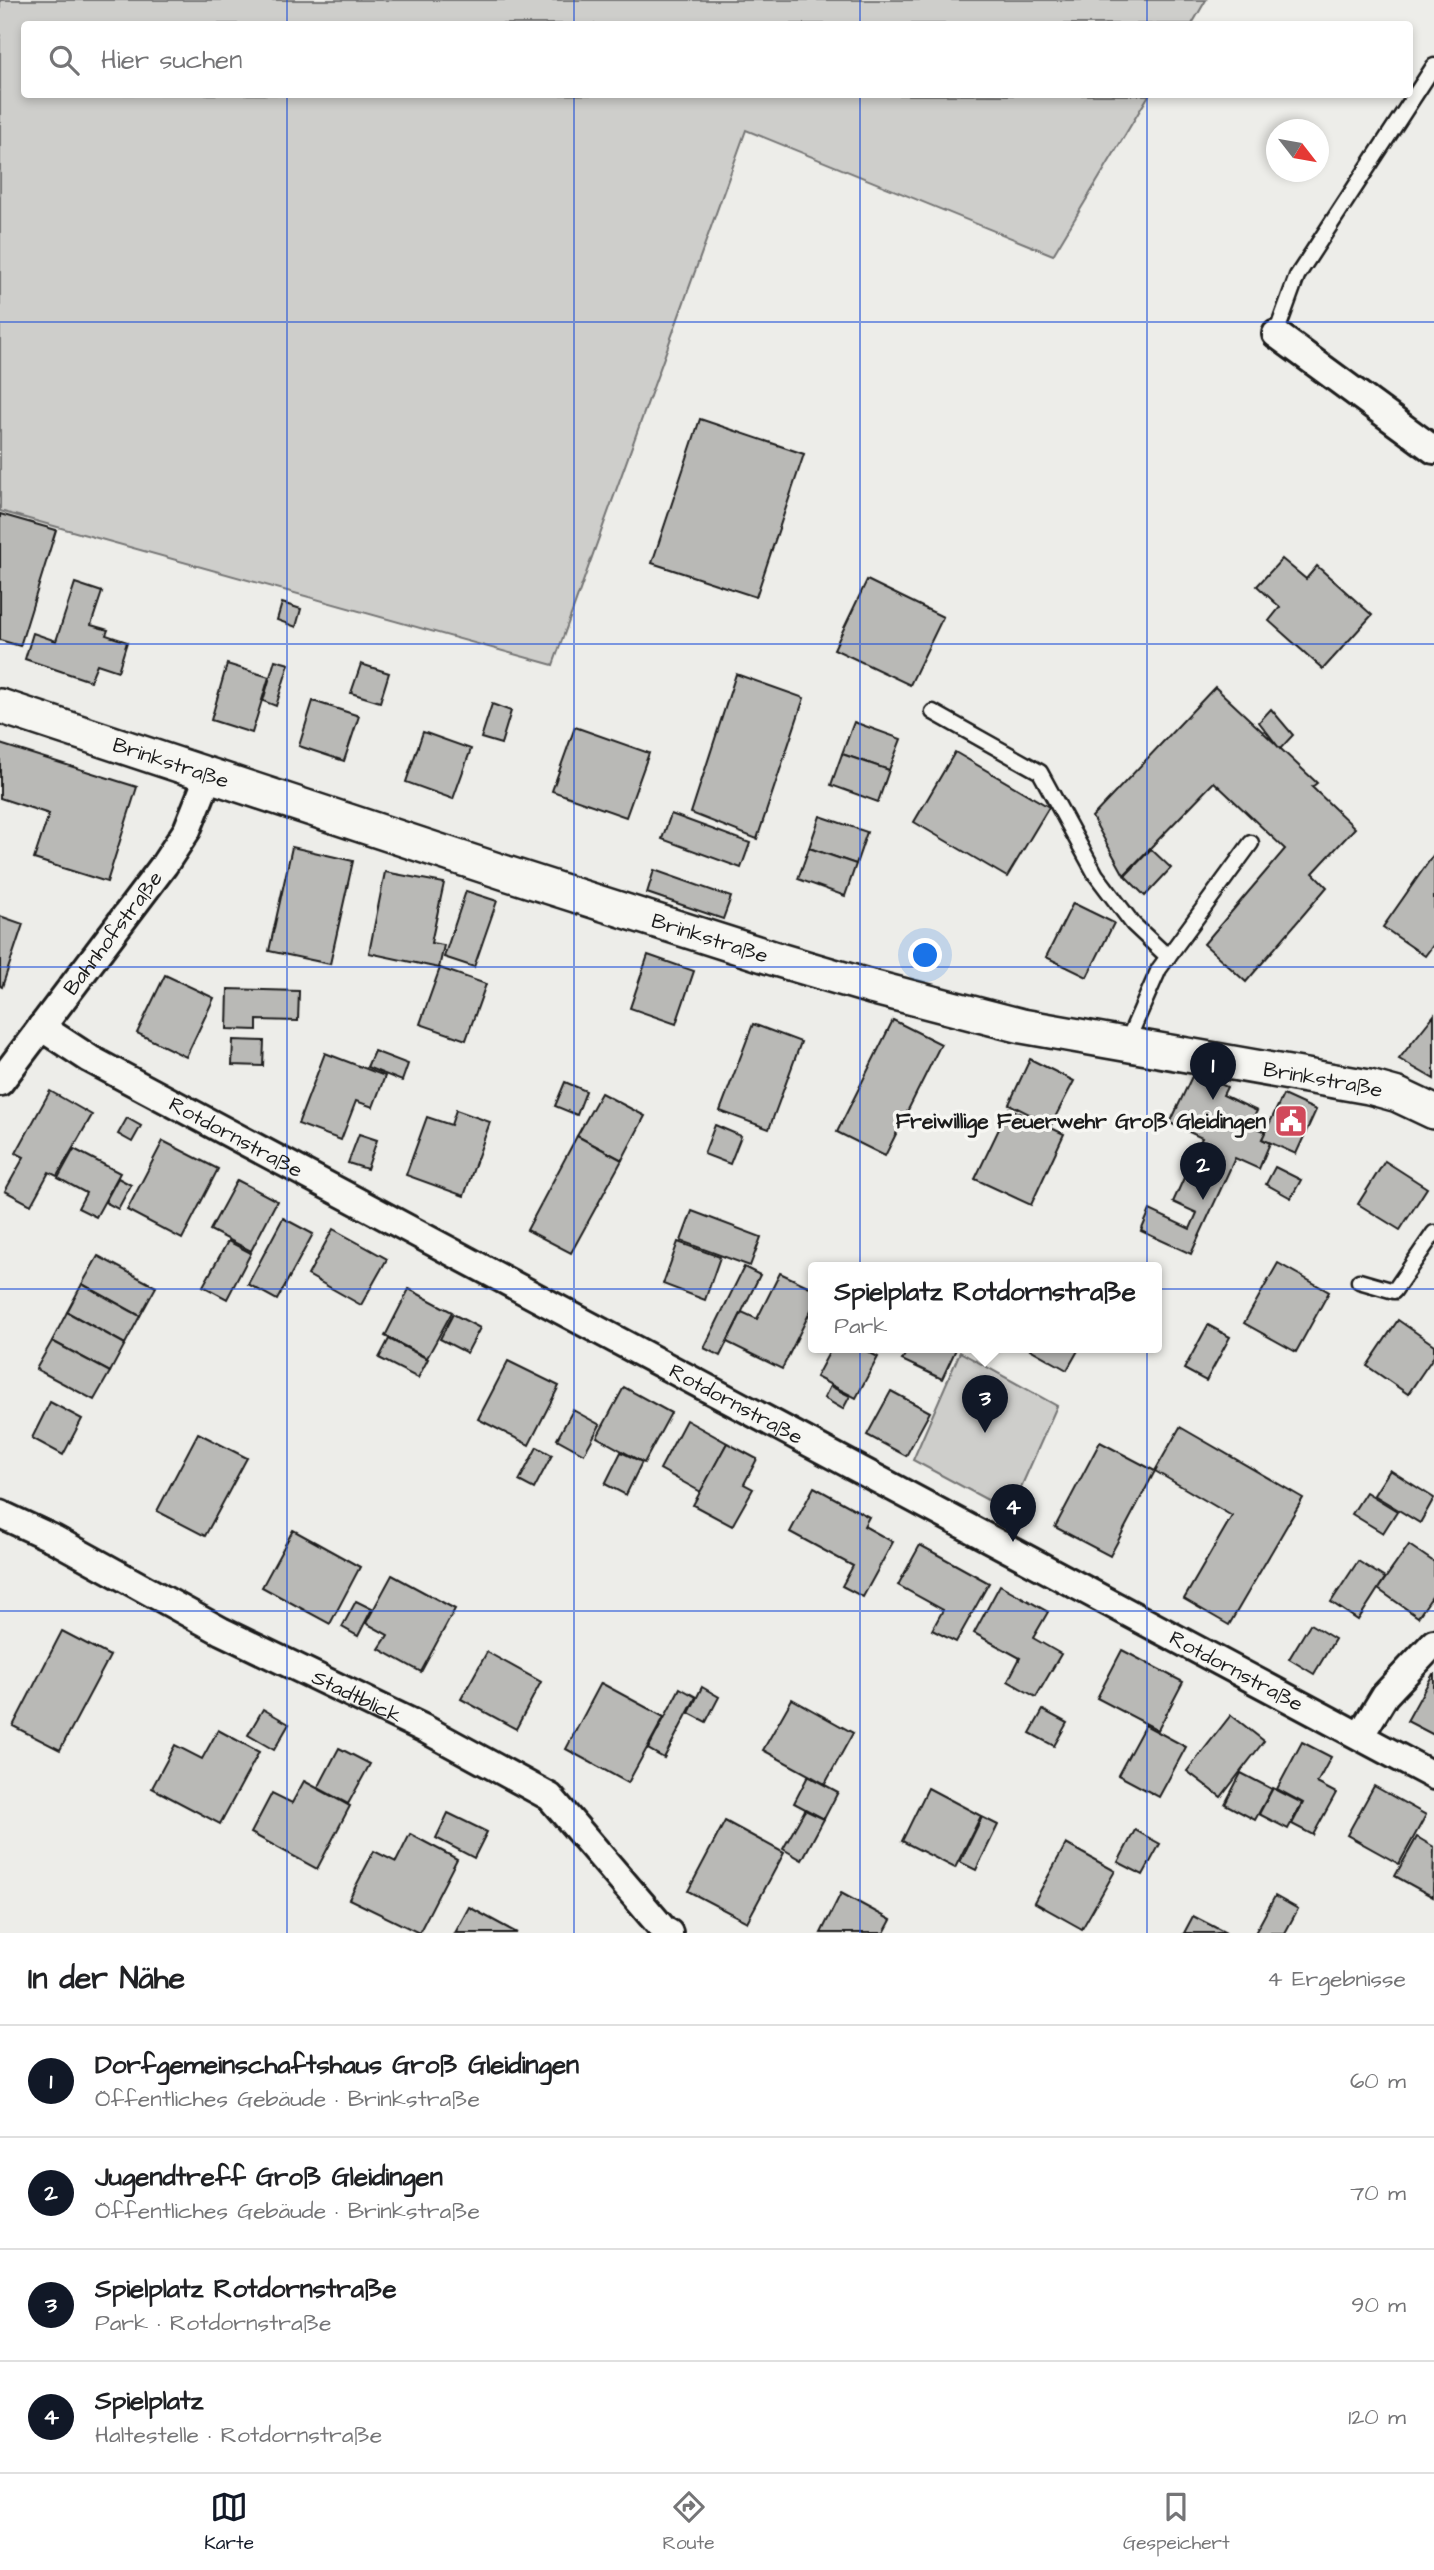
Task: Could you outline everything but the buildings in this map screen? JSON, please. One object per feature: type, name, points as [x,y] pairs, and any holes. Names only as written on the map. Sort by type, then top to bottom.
[{"type":"street","points":[[1276,334],[1434,450]]},
{"type":"street","name":"Brinkstraße","points":[[0,706],[871,988],[1022,1026],[1369,1087],[1398,1095],[1434,1112]]},
{"type":"street","name":"Bahnhofstraße","points":[[0,1082],[164,865],[187,830],[209,775]]},
{"type":"street","name":"Rotdornstraße","points":[[41,1027],[90,1059],[1434,1776]]},
{"type":"street","name":"Stadtblick","points":[[0,1514],[54,1539],[221,1631],[425,1728],[550,1797],[604,1863],[669,1933]]},
{"type":"street","points":[[1360,1736],[1385,1695],[1434,1643]]},
{"type":"lane","points":[[1276,334],[1297,276],[1434,66]]},
{"type":"lane","points":[[933,712],[1040,772],[1096,875],[1133,924],[1168,957]]},
{"type":"lane","points":[[1126,1044],[1159,969],[1251,843]]},
{"type":"lane","points":[[1359,1282],[1394,1291],[1434,1233]]},
{"type":"shaded area","points":[[0,0],[1206,0],[1194,21],[21,21],[21,98],[1147,98],[1053,255],[746,130],[553,665],[0,511]]},
{"type":"shaded area","points":[[960,1353],[1057,1406],[1010,1512],[913,1460]]},
{"type":"place","name":"Dorfgemeinschaftshaus Groß Gleidingen","points":[[1213,1100]]},
{"type":"place","name":"Freiwillige Feuerwehr Groß Gleidingen","points":[[1291,1121]]},
{"type":"place","name":"Jugendtreff Groß Gleidingen","points":[[1203,1200]]},
{"type":"place","name":"Spielplatz Rotdornstraße","points":[[985,1433]]},
{"type":"place","name":"Spielplatz","points":[[1013,1542]]}]
